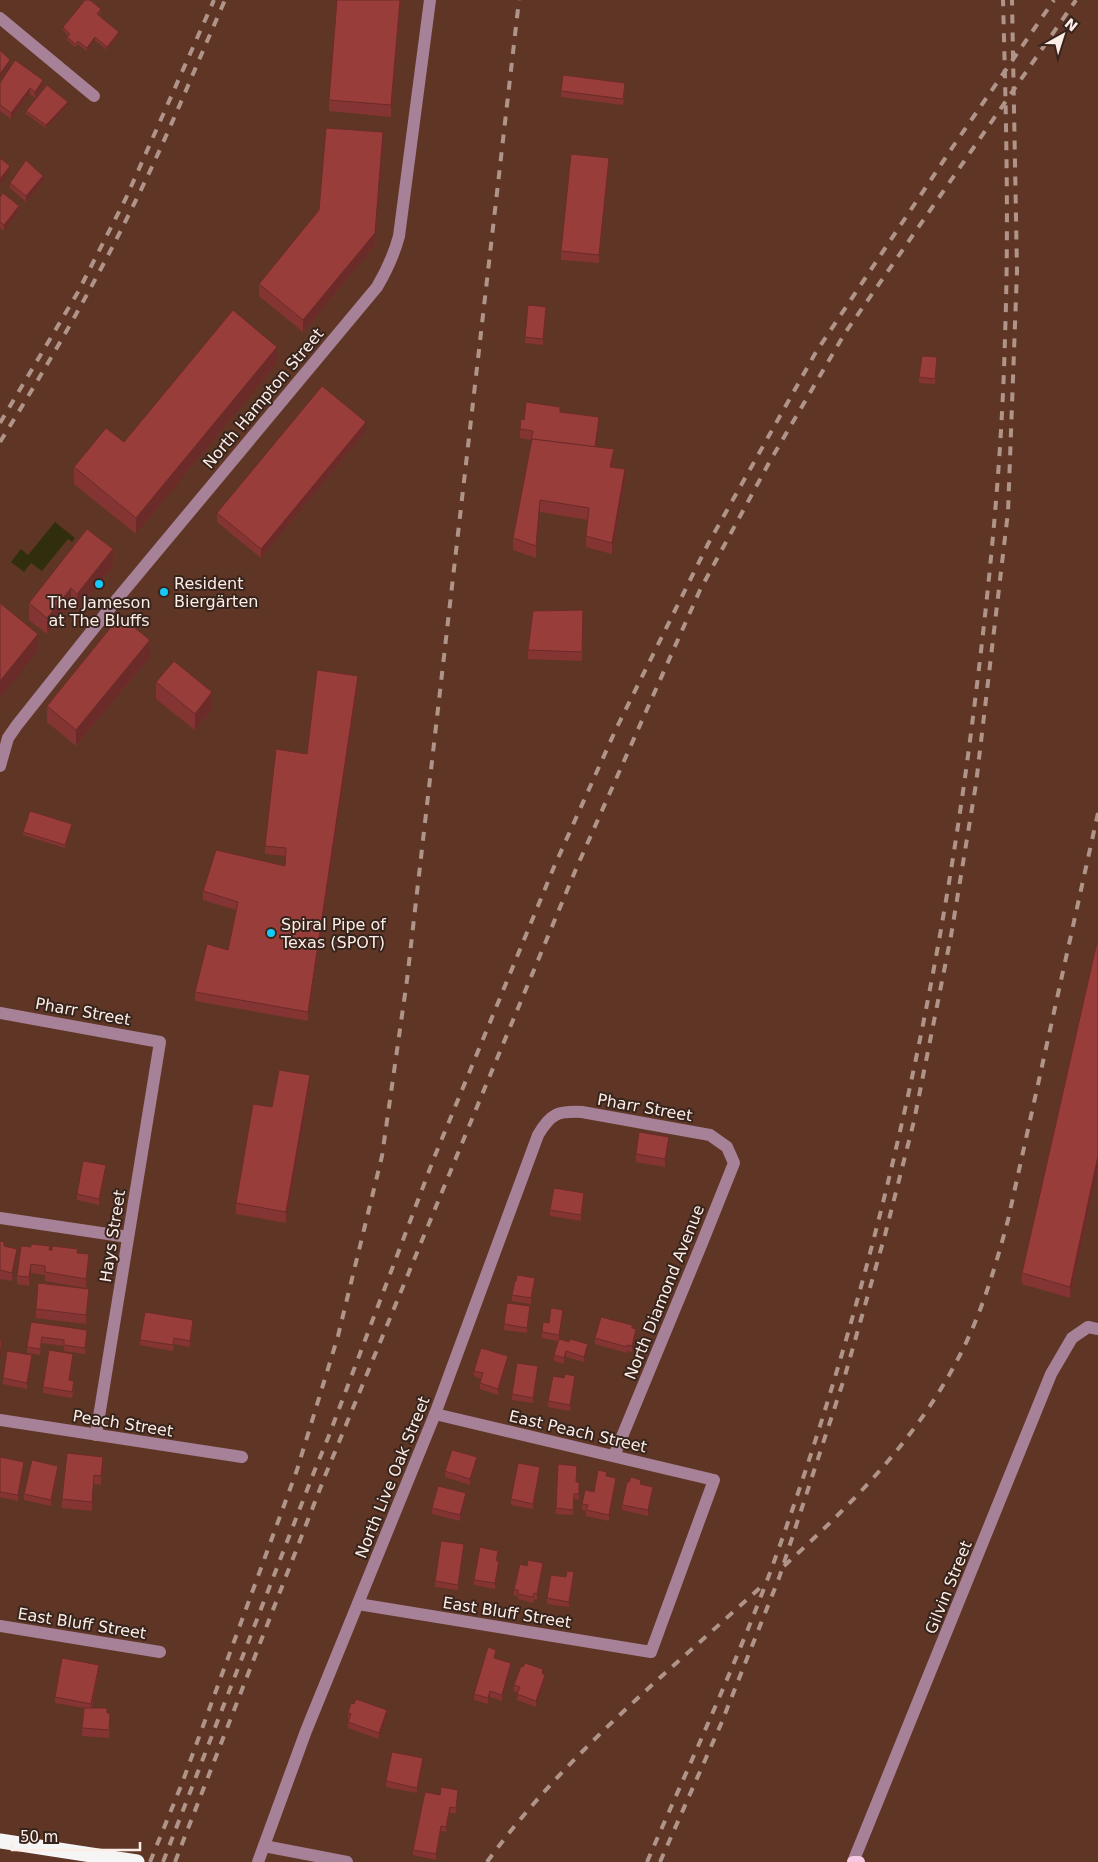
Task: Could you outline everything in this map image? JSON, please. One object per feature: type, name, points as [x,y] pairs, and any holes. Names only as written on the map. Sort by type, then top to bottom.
[{"type":"highway","points":[[0,1841],[137,1862]]},
{"type":"main road","points":[[853,1862],[859,1862]]},
{"type":"street","name":"North Hampton Street","points":[[0,766],[8,738],[17,725],[118,598],[377,287],[388,269],[399,236],[430,0]]},
{"type":"street","points":[[0,18],[94,96]]},
{"type":"street","name":"Pharr Street","points":[[0,1013],[160,1042]]},
{"type":"street","name":"Hays Street","points":[[96,1435],[160,1042]]},
{"type":"street","name":"Pharr Street","points":[[562,1111],[582,1112],[710,1135],[720,1142]]},
{"type":"street","name":"North Live Oak Street","points":[[258,1862],[306,1731],[435,1414],[538,1135],[546,1122],[562,1111]]},
{"type":"street","name":"North Diamond Avenue","points":[[614,1456],[734,1163],[727,1147],[720,1142]]},
{"type":"street","points":[[0,1218],[128,1237]]},
{"type":"street","name":"Gilvin Street","points":[[853,1862],[1051,1374],[1072,1338],[1088,1327],[1098,1329]]},
{"type":"street","name":"East Peach Street","points":[[435,1414],[714,1480],[651,1652]]},
{"type":"street","name":"Peach Street","points":[[0,1420],[242,1457]]},
{"type":"street","name":"East Bluff Street","points":[[358,1604],[651,1652]]},
{"type":"street","name":"East Bluff Street","points":[[0,1626],[160,1652]]},
{"type":"street","points":[[264,1846],[347,1862]]},
{"type":"shaded area","points":[[55,522],[75,538],[72,542],[68,539],[42,571],[31,563],[24,572],[11,562],[21,549],[28,555]]},
{"type":"building","points":[[85,0],[90,0],[101,9],[97,14],[119,32],[107,47],[95,37],[87,48],[78,41],[75,44],[67,37],[70,34],[63,27]]},
{"type":"building","points":[[337,0],[400,0],[391,105],[329,100]]},
{"type":"building","points":[[0,50],[10,60],[0,74]]},
{"type":"building","points":[[15,60],[43,80],[35,92],[30,88],[11,113],[0,105],[0,83]]},
{"type":"building","points":[[563,75],[625,83],[623,99],[561,91]]},
{"type":"building","points":[[47,85],[68,102],[46,125],[26,111]]},
{"type":"building","points":[[326,128],[383,132],[375,233],[303,320],[259,284],[319,210]]},
{"type":"building","points":[[571,154],[609,158],[599,255],[561,251]]},
{"type":"building","points":[[0,158],[10,166],[0,179]]},
{"type":"building","points":[[26,160],[43,176],[26,196],[10,183]]},
{"type":"building","points":[[3,193],[19,206],[4,225],[0,222],[0,197]]},
{"type":"building","points":[[528,305],[546,307],[543,339],[525,337]]},
{"type":"building","points":[[233,310],[277,347],[136,518],[74,467],[106,428],[124,442]]},
{"type":"building","points":[[922,356],[937,357],[935,379],[919,377]]},
{"type":"building","points":[[322,386],[366,422],[261,549],[217,513]]},
{"type":"building","points":[[526,402],[560,407],[560,412],[599,417],[595,447],[531,440],[533,431],[520,429],[521,419],[524,420]]},
{"type":"building","points":[[532,439],[614,449],[610,467],[625,469],[612,543],[586,536],[589,508],[540,500],[536,546],[513,538]]},
{"type":"building","points":[[87,529],[113,549],[77,594],[71,588],[47,618],[29,603]]},
{"type":"building","points":[[0,603],[38,634],[0,681]]},
{"type":"building","points":[[583,610],[582,652],[528,650],[533,611]]},
{"type":"building","points":[[120,616],[150,640],[76,730],[47,706]]},
{"type":"building","points":[[174,661],[212,692],[195,714],[156,682]]},
{"type":"building","points":[[317,670],[358,676],[308,1012],[195,992],[207,944],[228,950],[238,902],[203,891],[216,850],[285,866],[286,848],[265,846],[276,749],[307,754]]},
{"type":"building","points":[[30,811],[72,824],[65,845],[23,832]]},
{"type":"building","points":[[1098,938],[1098,1156],[1070,1287],[1022,1273]]},
{"type":"building","points":[[279,1070],[310,1075],[286,1212],[236,1203],[253,1104],[272,1107]]},
{"type":"building","points":[[639,1132],[669,1137],[665,1159],[636,1154]]},
{"type":"building","points":[[83,1161],[106,1165],[99,1199],[77,1194]]},
{"type":"building","points":[[554,1188],[584,1193],[581,1215],[550,1210]]},
{"type":"building","points":[[0,1241],[4,1242],[4,1246],[17,1249],[12,1273],[0,1270]]},
{"type":"building","points":[[31,1244],[50,1246],[49,1250],[52,1250],[52,1246],[78,1249],[77,1253],[89,1254],[86,1279],[45,1272],[45,1266],[31,1264],[29,1277],[17,1276],[21,1246],[31,1247]]},
{"type":"building","points":[[517,1275],[535,1278],[531,1298],[512,1295]]},
{"type":"building","points":[[38,1283],[89,1289],[86,1315],[36,1309]]},
{"type":"building","points":[[507,1303],[530,1306],[527,1328],[504,1324]]},
{"type":"building","points":[[551,1308],[563,1310],[559,1335],[542,1332],[543,1322],[549,1323]]},
{"type":"building","points":[[145,1312],[193,1320],[190,1341],[174,1338],[173,1345],[140,1340]]},
{"type":"building","points":[[601,1317],[632,1325],[632,1328],[636,1329],[632,1346],[627,1345],[627,1347],[595,1338]]},
{"type":"building","points":[[31,1322],[87,1330],[85,1348],[64,1345],[64,1340],[42,1337],[40,1349],[27,1347]]},
{"type":"building","points":[[559,1339],[569,1342],[570,1339],[588,1344],[584,1357],[566,1351],[564,1358],[554,1355]]},
{"type":"building","points":[[0,1340],[2,1340],[0,1357]]},
{"type":"building","points":[[481,1348],[508,1356],[498,1389],[480,1383],[483,1373],[474,1371]]},
{"type":"building","points":[[49,1350],[73,1354],[69,1380],[74,1381],[72,1392],[43,1387]]},
{"type":"building","points":[[7,1351],[32,1355],[27,1383],[3,1378]]},
{"type":"building","points":[[517,1363],[538,1366],[533,1398],[512,1394]]},
{"type":"building","points":[[565,1374],[575,1376],[570,1405],[548,1401],[553,1376],[564,1378]]},
{"type":"building","points":[[452,1450],[477,1457],[470,1479],[445,1471]]},
{"type":"building","points":[[67,1453],[103,1457],[101,1476],[94,1475],[92,1502],[62,1499]]},
{"type":"building","points":[[0,1457],[24,1462],[18,1495],[0,1492]]},
{"type":"building","points":[[32,1460],[58,1466],[51,1500],[24,1494]]},
{"type":"building","points":[[518,1463],[540,1467],[533,1504],[511,1499]]},
{"type":"building","points":[[558,1464],[577,1466],[576,1482],[579,1482],[579,1494],[574,1494],[573,1510],[556,1508]]},
{"type":"building","points":[[598,1470],[607,1472],[606,1476],[616,1478],[609,1515],[586,1510],[588,1505],[582,1504],[585,1490],[594,1492]]},
{"type":"building","points":[[631,1477],[641,1480],[640,1484],[653,1487],[648,1510],[622,1505],[627,1482],[629,1482]]},
{"type":"building","points":[[438,1486],[466,1493],[460,1515],[432,1508]]},
{"type":"building","points":[[441,1541],[464,1544],[458,1585],[435,1581]]},
{"type":"building","points":[[480,1547],[498,1551],[496,1561],[499,1561],[495,1583],[474,1580]]},
{"type":"building","points":[[528,1560],[543,1563],[537,1594],[534,1593],[533,1597],[518,1594],[518,1590],[514,1590],[520,1564],[527,1566]]},
{"type":"building","points":[[567,1571],[574,1572],[569,1602],[547,1598],[551,1575],[566,1577]]},
{"type":"building","points":[[488,1647],[496,1650],[494,1658],[511,1663],[502,1695],[490,1691],[488,1698],[474,1694]]},
{"type":"building","points":[[62,1658],[99,1665],[91,1704],[55,1697]]},
{"type":"building","points":[[525,1663],[543,1669],[542,1673],[545,1675],[536,1701],[517,1694],[520,1687],[514,1685],[521,1666],[523,1667]]},
{"type":"building","points":[[356,1699],[387,1710],[379,1733],[348,1722],[351,1714],[348,1713],[351,1703],[354,1704]]},
{"type":"building","points":[[84,1708],[107,1708],[107,1713],[110,1713],[109,1730],[82,1728]]},
{"type":"building","points":[[392,1752],[423,1758],[417,1788],[386,1781]]},
{"type":"building","points":[[441,1787],[458,1790],[456,1808],[450,1807],[446,1827],[441,1826],[436,1854],[413,1850],[425,1792],[440,1795]]},
{"type":"railway","points":[[0,423],[78,292],[126,198],[214,0]]},
{"type":"railway","points":[[0,442],[70,325],[119,235],[158,154],[225,0]]},
{"type":"railway","points":[[150,1862],[181,1786],[297,1470],[338,1336],[382,1156],[407,980],[519,0]]},
{"type":"railway","points":[[647,1862],[757,1607],[808,1464],[841,1358],[871,1250],[922,1032],[960,812],[986,610],[998,473],[1007,252],[1003,0]]},
{"type":"railway","points":[[660,1862],[721,1724],[779,1578],[844,1379],[885,1235],[914,1121],[951,936],[976,784],[1008,512],[1017,271],[1012,0]]},
{"type":"railway","points":[[163,1862],[328,1438],[434,1158],[554,867],[616,729],[708,544],[816,352],[954,145],[1054,0]]},
{"type":"railway","points":[[175,1862],[325,1476],[486,1085],[576,869],[700,590],[770,461],[845,333],[1076,0]]},
{"type":"railway","points":[[784,1566],[835,1518],[882,1468],[904,1441],[944,1384],[976,1321],[1008,1220],[1098,813]]},
{"type":"railway","points":[[487,1862],[517,1823],[583,1751],[654,1683],[763,1585]]},
{"type":"place","name":"The Jameson at The Bluffs","points":[[99,584]]},
{"type":"place","name":"Resident Biergärten","points":[[164,592]]},
{"type":"place","name":"Spiral Pipe of Texas (SPOT)","points":[[271,933]]}]
